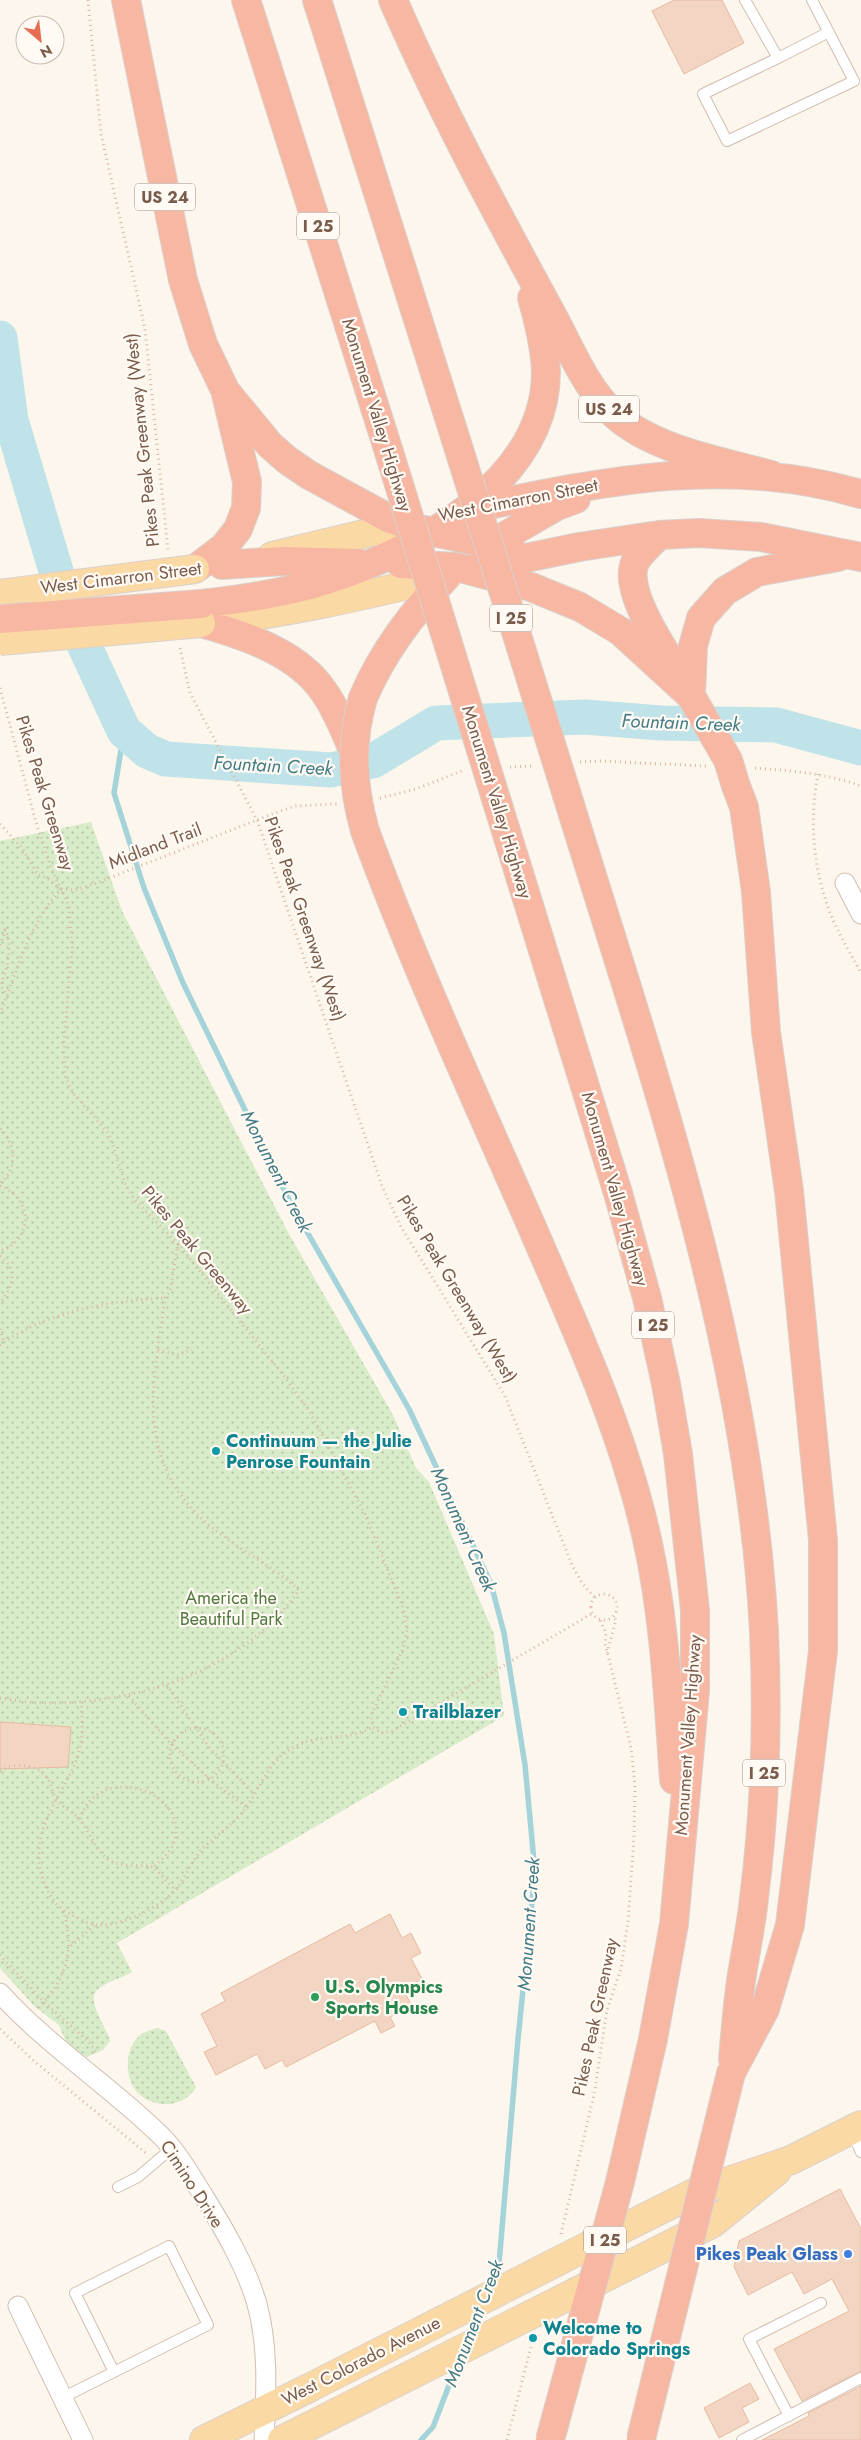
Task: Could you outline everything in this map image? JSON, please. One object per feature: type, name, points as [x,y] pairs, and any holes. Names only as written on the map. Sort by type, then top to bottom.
[{"type":"highway","name":"US 24","points":[[126,0],[183,280],[203,344],[225,390],[270,445],[287,460],[309,475],[388,518],[435,532],[490,544],[579,547],[659,535],[698,533],[761,537],[857,556]]},
{"type":"highway","name":"Monument Valley Highway","points":[[246,0],[389,452],[618,1193],[647,1298],[666,1384],[678,1454],[695,1610],[694,1691],[674,1924],[653,2039],[620,2182],[550,2440]]},
{"type":"highway","name":"I 25","points":[[317,0],[567,795],[680,1169],[709,1281],[747,1473],[764,1633],[764,1762],[754,1898],[740,1988],[732,2073],[641,2440]]},
{"type":"highway","name":"US 24","points":[[393,0],[425,69],[520,256],[596,394],[614,414],[655,440],[771,476]]},
{"type":"highway","points":[[0,619],[201,614],[243,599],[305,586],[371,563],[412,545],[435,532],[487,491],[512,464],[532,434],[541,407],[546,373],[542,340],[520,256]]},
{"type":"highway","points":[[195,569],[224,547],[238,529],[246,508],[247,482],[225,390]]},
{"type":"highway","name":"West Cimarron Street","points":[[405,524],[463,510],[626,479],[718,473],[771,476],[823,483],[861,494]]},
{"type":"highway","points":[[626,479],[557,506],[490,544],[457,571],[416,610],[395,638],[375,670],[363,698],[353,750],[354,780],[365,830],[407,941],[575,1327],[612,1417],[625,1459],[647,1538],[662,1620],[680,1866]]},
{"type":"highway","points":[[659,535],[634,564],[633,584],[640,605],[728,760],[744,807],[756,892],[766,1032],[790,1201],[812,1412],[823,1550],[823,1652],[790,1925],[765,2009],[732,2073]]},
{"type":"highway","points":[[457,571],[579,547]]},
{"type":"highway","points":[[675,666],[693,646],[701,618],[725,591],[757,572],[857,556]]},
{"type":"highway","points":[[222,565],[292,561],[371,563],[457,571],[531,587],[580,607],[675,666]]},
{"type":"highway","points":[[201,614],[289,659],[318,684],[330,700],[353,750]]},
{"type":"main road","name":"West Cimarron Street","points":[[0,594],[222,565],[294,552],[405,524]]},
{"type":"main road","points":[[0,640],[201,614],[259,617],[457,571]]},
{"type":"main road","name":"West Colorado Avenue","points":[[204,2440],[696,2192],[857,2136]]},
{"type":"main road","name":"West Colorado Avenue","points":[[282,2440],[713,2222],[792,2160]]},
{"type":"street","points":[[845,883],[861,914]]},
{"type":"street","name":"Cimino Drive","points":[[0,1993],[26,2022],[122,2100],[172,2148],[210,2206],[242,2264],[257,2304],[263,2334],[266,2410],[264,2440]]},
{"type":"street","points":[[18,2306],[83,2440]]},
{"type":"lane","points":[[744,0],[778,58]]},
{"type":"lane","points":[[812,0],[829,32],[854,81],[727,141],[703,94],[829,32]]},
{"type":"lane","points":[[118,2187],[138,2177],[172,2148]]},
{"type":"lane","points":[[62,2398],[114,2372],[208,2325],[169,2246],[75,2293],[114,2372]]},
{"type":"lane","points":[[789,2416],[749,2339],[821,2303]]},
{"type":"lane","points":[[742,2440],[861,2378]]},
{"type":"path","name":"Pikes Peak Greenway (West)","points":[[88,0],[101,134],[145,329],[168,552]]},
{"type":"path","name":"Pikes Peak Greenway (West)","points":[[178,640],[190,693],[257,820],[382,1186],[400,1225],[504,1396],[572,1565],[582,1583],[595,1598]]},
{"type":"path","name":"Pikes Peak Greenway","points":[[0,688],[37,826],[69,906],[72,947],[64,1043],[65,1076],[73,1093],[109,1134],[126,1186],[134,1199],[178,1244],[284,1376],[310,1412],[366,1514],[404,1610],[407,1630],[403,1649],[371,1715],[373,1727]]},
{"type":"path","name":"Midland Trail","points":[[61,889],[76,890],[94,884],[257,820]]},
{"type":"path","points":[[0,824],[22,848],[38,875],[61,889],[52,899],[31,937],[0,1014]]},
{"type":"path","points":[[0,945],[5,930],[8,934],[8,950],[1,986],[7,995]]},
{"type":"path","points":[[0,1129],[10,1142],[13,1152],[10,1171],[0,1184],[18,1197],[26,1217],[22,1235],[16,1242],[0,1251]]},
{"type":"path","points":[[0,1698],[44,1703],[81,1702],[129,1696],[167,1685],[206,1668],[235,1652],[288,1605],[299,1590],[207,1523],[190,1506],[172,1479],[160,1452],[153,1423],[152,1397],[165,1298],[170,1291],[178,1244]]},
{"type":"path","points":[[0,1256],[10,1266],[13,1278],[9,1292],[0,1303]]},
{"type":"path","points":[[0,1329],[2,1343],[64,1314],[96,1305],[130,1300],[165,1298]]},
{"type":"path","points":[[158,1350],[177,1355],[192,1350]]},
{"type":"path","points":[[607,1654],[616,1620],[614,1615],[617,1606],[613,1598],[605,1594],[595,1598],[592,1606],[593,1613],[605,1620],[614,1615]]},
{"type":"path","points":[[71,1946],[95,1925],[128,1920],[147,1912],[175,1890],[199,1853],[247,1808],[271,1767],[293,1748],[322,1737],[351,1736],[373,1727],[381,1732],[392,1731],[593,1613]]},
{"type":"path","name":"Pikes Peak Greenway","points":[[558,2242],[594,2095],[607,2010],[621,1969],[628,1921],[634,1837],[635,1785],[625,1720],[607,1654],[606,1633],[599,1618]]},
{"type":"path","points":[[167,1685],[194,1728],[222,1763],[254,1794]]},
{"type":"path","points":[[129,1696],[172,1744],[210,1779],[247,1808]]},
{"type":"path","points":[[81,1702],[83,1732],[78,1756],[39,1842],[38,1862],[47,1890],[64,1911],[95,1925]]},
{"type":"path","points":[[194,1728],[212,1732],[218,1736],[224,1753],[222,1763],[210,1779],[200,1783],[189,1782],[178,1777],[172,1768],[169,1758],[172,1744],[178,1736],[194,1728]]},
{"type":"path","points":[[0,1771],[7,1767],[30,1765],[41,1772],[48,1779],[57,1800],[80,1819],[106,1858],[124,1866],[134,1864],[154,1867],[175,1890]]},
{"type":"path","points":[[80,1819],[84,1807],[94,1797],[116,1787],[138,1788],[155,1795],[170,1811],[174,1823],[175,1836],[172,1847],[154,1867]]},
{"type":"path","points":[[35,2012],[56,1987],[66,1965],[71,1946],[64,1911]]},
{"type":"path","points":[[0,1955],[44,2002],[91,2044],[98,2057]]},
{"type":"path","points":[[0,2029],[34,2062],[156,2162]]},
{"type":"path","points":[[507,2440],[534,2337]]},
{"type":"green space","name":"America the Beautiful Park","points":[[91,822],[122,911],[165,995],[289,1234],[393,1415],[416,1468],[429,1482],[494,1634],[504,1716],[117,1943],[132,1972],[109,1982],[97,1990],[94,1995],[95,2008],[110,2041],[103,2050],[87,2057],[67,2044],[59,2025],[34,2006],[0,1968],[0,841]]},
{"type":"green space","points":[[157,2028],[166,2031],[196,2087],[185,2099],[169,2104],[153,2102],[139,2094],[134,2088],[128,2073],[128,2056],[134,2042],[147,2031]]},
{"type":"building","points":[[674,0],[722,0],[744,43],[684,74],[652,11]]},
{"type":"building","points":[[0,1722],[71,1727],[68,1767],[0,1769]]},
{"type":"building","name":"U.S. Olympics Sports House","points":[[390,1914],[402,1938],[411,1933],[421,1953],[411,1958],[422,1979],[403,1989],[412,2006],[390,2017],[395,2026],[381,2033],[375,2021],[286,2067],[282,2060],[265,2069],[257,2054],[216,2075],[204,2052],[217,2046],[201,2014],[225,2001],[221,1993],[350,1924],[355,1933]]},
{"type":"building","points":[[840,2189],[861,2229],[861,2371],[802,2401],[774,2349],[849,2311],[832,2279],[804,2294],[792,2272],[748,2295],[734,2267],[739,2241]]},
{"type":"building","points":[[750,2383],[759,2399],[742,2408],[749,2422],[719,2438],[704,2408]]},
{"type":"building","points":[[861,2386],[861,2440],[762,2440],[809,2416],[808,2413]]},
{"type":"waterway","name":"Fountain Creek","points":[[0,338],[11,420],[67,608],[124,731],[147,751],[166,759],[331,770],[373,761],[436,723],[585,717],[661,723],[776,725],[861,748]]},
{"type":"waterway","name":"Monument Creek","points":[[124,731],[114,793],[144,888],[183,983],[291,1204],[409,1409],[491,1584],[504,1633],[525,1765],[535,1872],[518,2039],[499,2264],[491,2284]]},
{"type":"waterway","name":"Monument Creek","points":[[470,2335],[479,2313]]},
{"type":"waterway","name":"Monument Creek","points":[[421,2440],[433,2427],[458,2362]]},
{"type":"place","name":"Continuum — the Julie Penrose Fountain","points":[[216,1451]]},
{"type":"place","name":"Trailblazer","points":[[403,1712]]},
{"type":"place","name":"U.S. Olympics Sports House","points":[[315,1997]]},
{"type":"place","name":"Pikes Peak Glass","points":[[848,2254]]},
{"type":"place","name":"Welcome to Colorado Springs","points":[[533,2338]]}]
